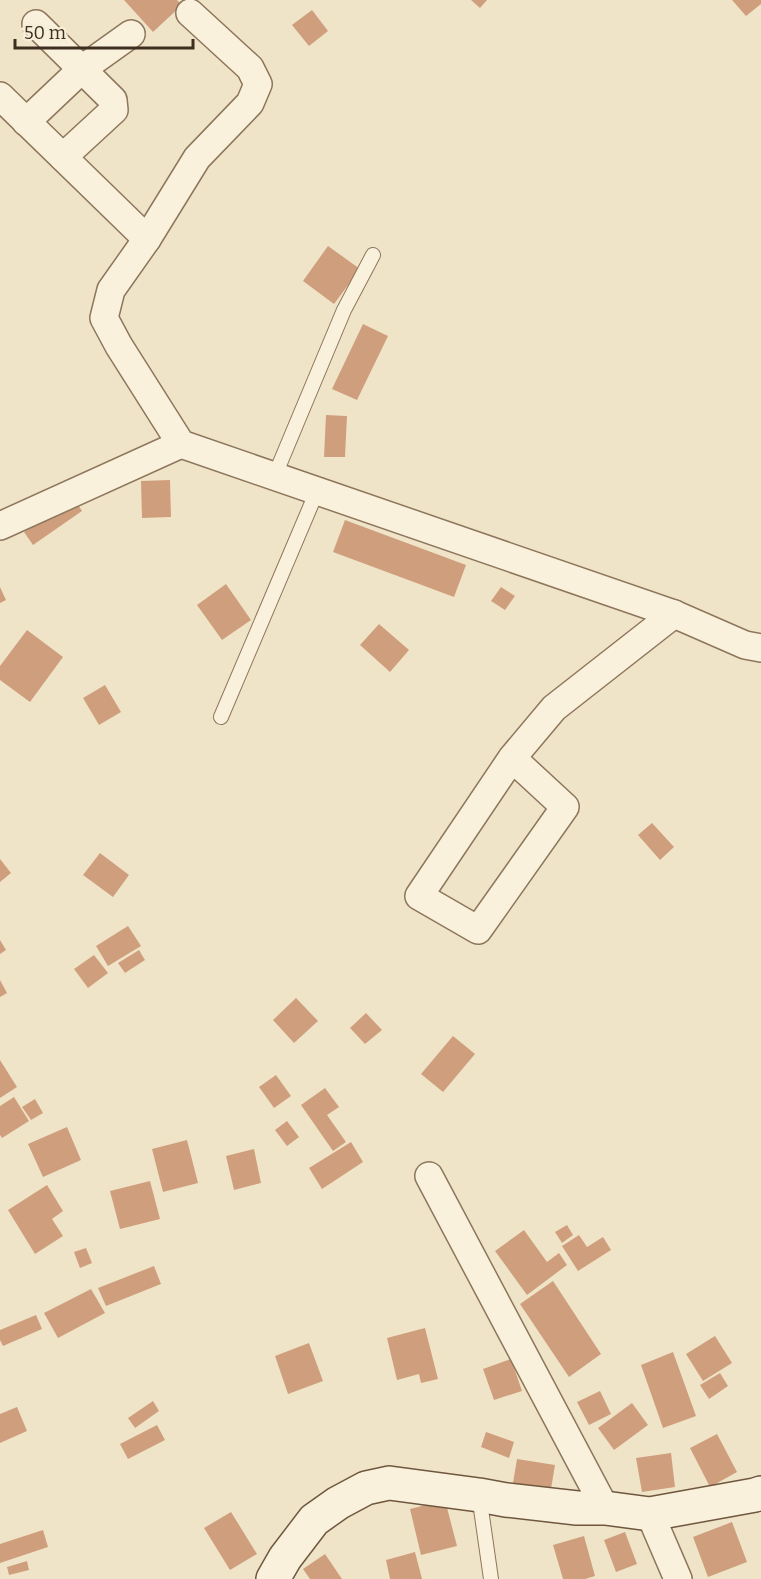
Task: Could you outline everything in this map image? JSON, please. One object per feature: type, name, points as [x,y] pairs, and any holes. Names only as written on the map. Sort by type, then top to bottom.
[{"type":"street","points":[[190,13],[250,68],[258,84],[250,103],[197,158],[147,239],[111,290],[104,318],[119,346],[181,444],[674,614],[745,645],[761,648]]},
{"type":"street","points":[[36,24],[113,99],[114,110],[63,157]]},
{"type":"street","points":[[26,122],[82,69],[131,34]]},
{"type":"street","points":[[0,96],[147,239]]},
{"type":"street","points":[[0,526],[181,444]]},
{"type":"street","points":[[512,758],[565,807],[478,930],[419,896],[512,758],[554,708],[674,614]]},
{"type":"street","points":[[429,1176],[605,1508]]},
{"type":"street","points":[[282,1574],[314,1520],[338,1503],[366,1488],[389,1483],[506,1500],[650,1514],[761,1493]]},
{"type":"street","points":[[650,1514],[678,1579]]},
{"type":"lane","points":[[275,475],[344,310],[373,255]]},
{"type":"lane","points":[[221,717],[317,491]]},
{"type":"lane","points":[[479,1495],[491,1579]]},
{"type":"building","points":[[124,0],[177,0],[182,5],[153,32]]},
{"type":"building","points":[[471,0],[487,0],[480,8]]},
{"type":"building","points":[[732,0],[761,0],[761,4],[746,16]]},
{"type":"building","points":[[312,10],[328,31],[309,46],[292,25]]},
{"type":"building","points":[[328,246],[360,269],[334,304],[303,281]]},
{"type":"building","points":[[363,324],[388,336],[357,400],[332,389]]},
{"type":"building","points":[[326,415],[347,416],[345,457],[324,457]]},
{"type":"building","points":[[170,480],[171,517],[142,518],[141,481]]},
{"type":"building","points":[[74,498],[82,511],[33,545],[24,532]]},
{"type":"building","points":[[345,520],[466,565],[454,597],[333,552]]},
{"type":"building","points":[[226,584],[251,620],[222,640],[197,605]]},
{"type":"building","points":[[0,587],[6,600],[0,603]]},
{"type":"building","points":[[501,587],[515,596],[505,610],[491,601]]},
{"type":"building","points":[[379,624],[409,650],[390,672],[360,645]]},
{"type":"building","points":[[27,630],[63,657],[30,702],[0,680],[0,666]]},
{"type":"building","points":[[105,685],[121,712],[99,725],[83,698]]},
{"type":"building","points":[[652,823],[674,847],[660,860],[638,835]]},
{"type":"building","points":[[100,853],[129,875],[113,897],[83,875]]},
{"type":"building","points":[[0,859],[11,873],[0,882]]},
{"type":"building","points":[[128,926],[141,946],[108,966],[96,946]]},
{"type":"building","points":[[0,940],[6,950],[0,954]]},
{"type":"building","points":[[139,950],[145,960],[125,973],[118,963]]},
{"type":"building","points":[[94,955],[108,973],[88,988],[74,969]]},
{"type":"building","points":[[0,980],[7,993],[0,997]]},
{"type":"building","points":[[296,998],[318,1021],[294,1043],[273,1020]]},
{"type":"building","points":[[366,1013],[382,1030],[365,1044],[350,1028]]},
{"type":"building","points":[[453,1036],[475,1054],[443,1092],[421,1074]]},
{"type":"building","points":[[0,1060],[17,1087],[0,1098]]},
{"type":"building","points":[[276,1075],[291,1096],[274,1108],[259,1087]]},
{"type":"building","points":[[325,1088],[339,1107],[327,1115],[346,1142],[333,1151],[301,1105]]},
{"type":"building","points":[[14,1097],[29,1121],[2,1138],[0,1135],[0,1106]]},
{"type":"building","points":[[35,1099],[43,1113],[31,1120],[22,1107]]},
{"type":"building","points":[[287,1121],[299,1137],[287,1146],[275,1130]]},
{"type":"building","points":[[67,1127],[81,1160],[43,1177],[28,1144]]},
{"type":"building","points":[[187,1140],[198,1183],[163,1192],[152,1149]]},
{"type":"building","points":[[351,1142],[363,1162],[322,1189],[309,1168]]},
{"type":"building","points":[[254,1149],[261,1183],[234,1190],[226,1156]]},
{"type":"building","points":[[150,1181],[160,1219],[120,1229],[110,1191]]},
{"type":"building","points":[[47,1185],[63,1211],[52,1219],[63,1236],[35,1254],[8,1210]]},
{"type":"building","points":[[567,1225],[573,1235],[562,1243],[555,1232]]},
{"type":"building","points":[[524,1230],[547,1262],[559,1253],[567,1265],[527,1295],[495,1251]]},
{"type":"building","points":[[579,1235],[587,1247],[603,1237],[611,1250],[578,1271],[562,1246]]},
{"type":"building","points":[[86,1248],[92,1263],[80,1268],[74,1252]]},
{"type":"building","points":[[154,1266],[161,1284],[106,1306],[98,1288]]},
{"type":"building","points":[[553,1281],[601,1354],[569,1377],[520,1304]]},
{"type":"building","points":[[91,1289],[105,1313],[58,1338],[44,1313]]},
{"type":"building","points":[[36,1315],[42,1329],[3,1346],[0,1340],[0,1330]]},
{"type":"building","points":[[425,1328],[438,1379],[421,1383],[419,1374],[397,1380],[387,1338]]},
{"type":"building","points":[[715,1336],[732,1363],[703,1381],[686,1354]]},
{"type":"building","points":[[309,1343],[323,1381],[288,1394],[275,1356]]},
{"type":"building","points":[[673,1352],[696,1416],[663,1428],[641,1365]]},
{"type":"building","points":[[511,1359],[522,1391],[494,1400],[483,1369]]},
{"type":"building","points":[[720,1373],[728,1386],[709,1399],[700,1385]]},
{"type":"building","points":[[600,1391],[611,1414],[589,1425],[577,1402]]},
{"type":"building","points":[[153,1401],[159,1411],[135,1428],[128,1418]]},
{"type":"building","points":[[632,1403],[648,1425],[614,1450],[598,1428]]},
{"type":"building","points":[[17,1407],[27,1431],[0,1443],[0,1414]]},
{"type":"building","points":[[157,1425],[165,1440],[128,1459],[120,1444]]},
{"type":"building","points":[[486,1432],[514,1442],[509,1458],[481,1447]]},
{"type":"building","points":[[717,1434],[737,1472],[710,1487],[690,1448]]},
{"type":"building","points":[[671,1453],[675,1487],[642,1492],[636,1458]]},
{"type":"building","points":[[517,1459],[555,1465],[550,1495],[512,1489]]},
{"type":"building","points":[[445,1500],[457,1546],[421,1555],[410,1509]]},
{"type":"building","points":[[231,1512],[257,1554],[230,1570],[204,1528]]},
{"type":"building","points":[[732,1522],[747,1562],[708,1577],[693,1537]]},
{"type":"building","points":[[43,1530],[48,1547],[0,1563],[0,1544]]},
{"type":"building","points":[[625,1532],[637,1564],[616,1572],[604,1540]]},
{"type":"building","points":[[584,1536],[595,1576],[585,1579],[563,1579],[553,1545]]},
{"type":"building","points":[[415,1552],[422,1579],[390,1579],[386,1560]]},
{"type":"building","points":[[325,1554],[342,1579],[310,1579],[303,1569]]},
{"type":"building","points":[[27,1561],[29,1570],[9,1575],[7,1567]]}]
